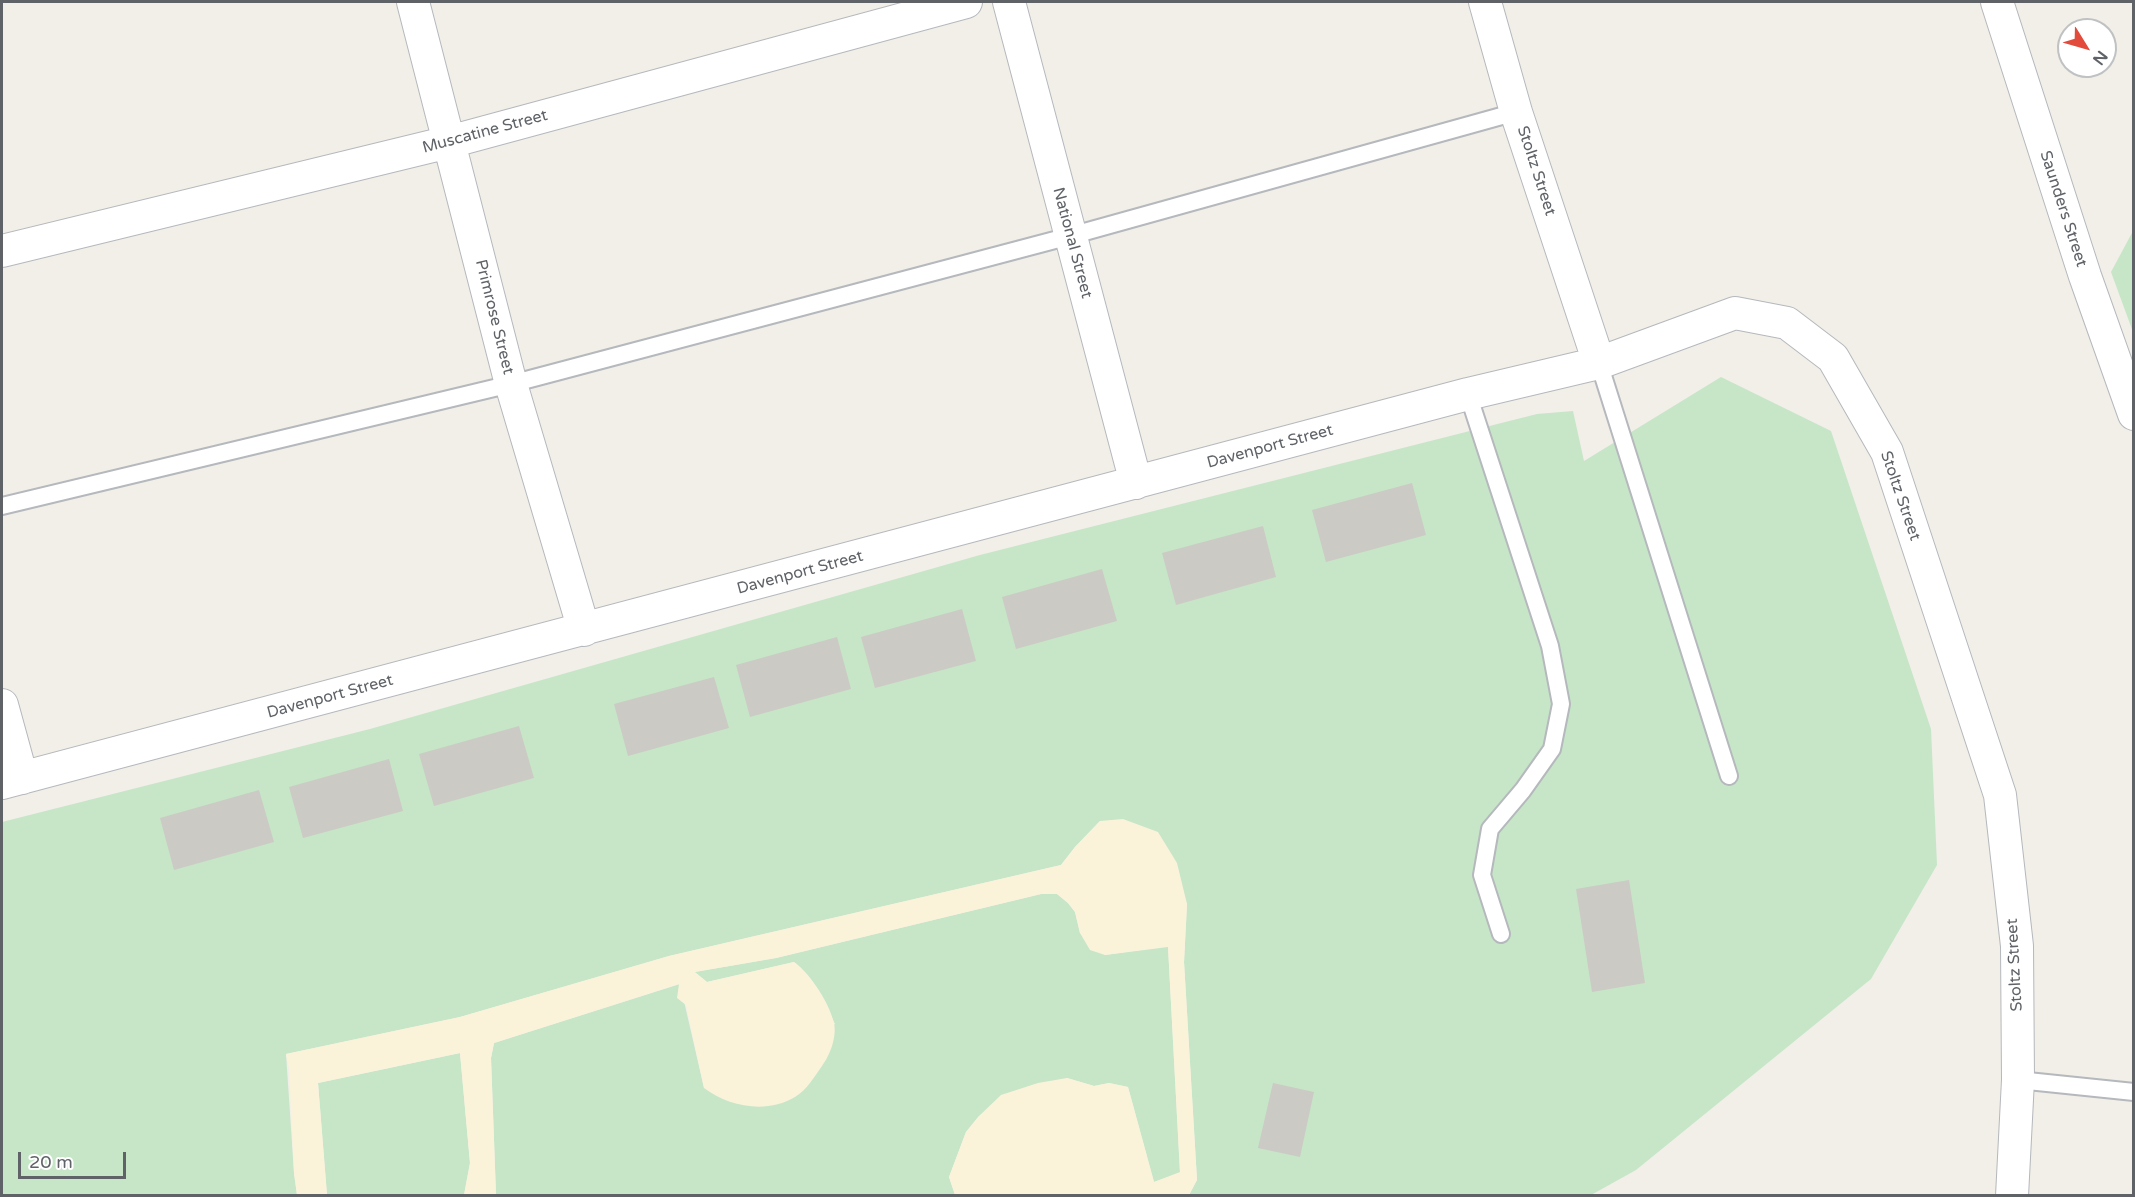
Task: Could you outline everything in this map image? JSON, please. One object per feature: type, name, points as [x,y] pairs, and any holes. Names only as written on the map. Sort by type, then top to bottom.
[{"type":"street","name":"Primrose Street","points":[[413,2],[511,384],[584,630]]},
{"type":"street","name":"Muscatine Street","points":[[2,250],[449,142],[966,2]]},
{"type":"street","name":"National Street","points":[[1009,2],[1136,483]]},
{"type":"street","name":"Stoltz Street","points":[[1485,2],[1516,112],[1599,363],[1735,313],[1787,323],[1833,358],[1887,452],[2000,795],[2017,946],[2018,1080],[2012,1196]]},
{"type":"street","name":"Saunders Street","points":[[1997,2],[2085,276],[2133,414]]},
{"type":"street","name":"Davenport Street","points":[[12,781],[1468,394],[1599,363]]},
{"type":"street","points":[[2,705],[12,781]]},
{"type":"lane","points":[[2,507],[511,384],[1070,236],[1516,112]]},
{"type":"lane","points":[[1599,363],[1730,776]]},
{"type":"lane","points":[[1468,394],[1550,646],[1561,704],[1552,749],[1523,790],[1490,829],[1482,875],[1501,933]]},
{"type":"lane","points":[[2018,1080],[2133,1092]]},
{"type":"green space","points":[[2133,231],[2133,332],[2111,272]]},
{"type":"green space","points":[[1721,377],[1831,431],[1931,729],[1937,865],[1871,979],[1636,1170],[1591,1195],[1189,1195],[1197,1180],[1184,962],[1187,904],[1100,821],[1061,865],[669,956],[460,1017],[286,1054],[297,1195],[2,1196],[2,822],[370,729],[980,555],[1537,414],[1573,411],[1584,461]]},
{"type":"green space","points":[[1041,894],[1057,894],[1068,903],[1075,912],[1080,933],[1105,955],[1168,946],[1180,1173],[1154,1182],[1128,1087],[1109,1083],[1094,1086],[1067,1078],[979,1116],[966,1132],[949,1177],[955,1195],[496,1195],[491,1058],[494,1043],[680,984],[704,1088],[835,1024],[823,998],[808,975],[794,962],[707,982],[694,972],[776,958]]},
{"type":"green space","points":[[460,1053],[470,1163],[464,1195],[327,1195],[318,1083]]},
{"type":"sand","points":[[1123,819],[1158,832],[1177,863],[1187,904],[1184,962],[1197,1180],[1189,1195],[955,1195],[949,1177],[966,1132],[979,1116],[1001,1095],[1038,1083],[1067,1078],[1094,1086],[1109,1083],[1128,1087],[1154,1182],[1180,1172],[1168,947],[1105,955],[1090,950],[1080,933],[1075,912],[1068,903],[1057,894],[1041,894],[776,958],[695,972],[707,982],[794,962],[819,990],[834,1023],[835,1034],[832,1046],[825,1062],[807,1087],[795,1097],[784,1102],[760,1107],[736,1104],[704,1088],[686,1005],[677,998],[679,984],[494,1043],[491,1058],[496,1195],[464,1195],[470,1163],[460,1053],[318,1083],[327,1195],[297,1195],[289,1068],[286,1054],[460,1017],[669,956],[1061,865],[1100,821]]},
{"type":"building","points":[[1412,483],[1426,535],[1326,562],[1312,510]]},
{"type":"building","points":[[1263,526],[1276,577],[1176,605],[1162,553]]},
{"type":"building","points":[[1102,569],[1117,621],[1016,649],[1002,597]]},
{"type":"building","points":[[962,609],[976,661],[875,688],[861,637]]},
{"type":"building","points":[[837,637],[851,689],[750,717],[736,665]]},
{"type":"building","points":[[714,677],[729,728],[628,756],[614,704]]},
{"type":"building","points":[[519,726],[534,778],[434,806],[419,754]]},
{"type":"building","points":[[389,759],[403,811],[303,838],[289,787]]},
{"type":"building","points":[[259,790],[274,842],[174,870],[160,818]]},
{"type":"building","points":[[1629,880],[1645,983],[1592,992],[1576,889]]},
{"type":"building","points":[[1273,1083],[1314,1092],[1300,1157],[1258,1148]]}]
